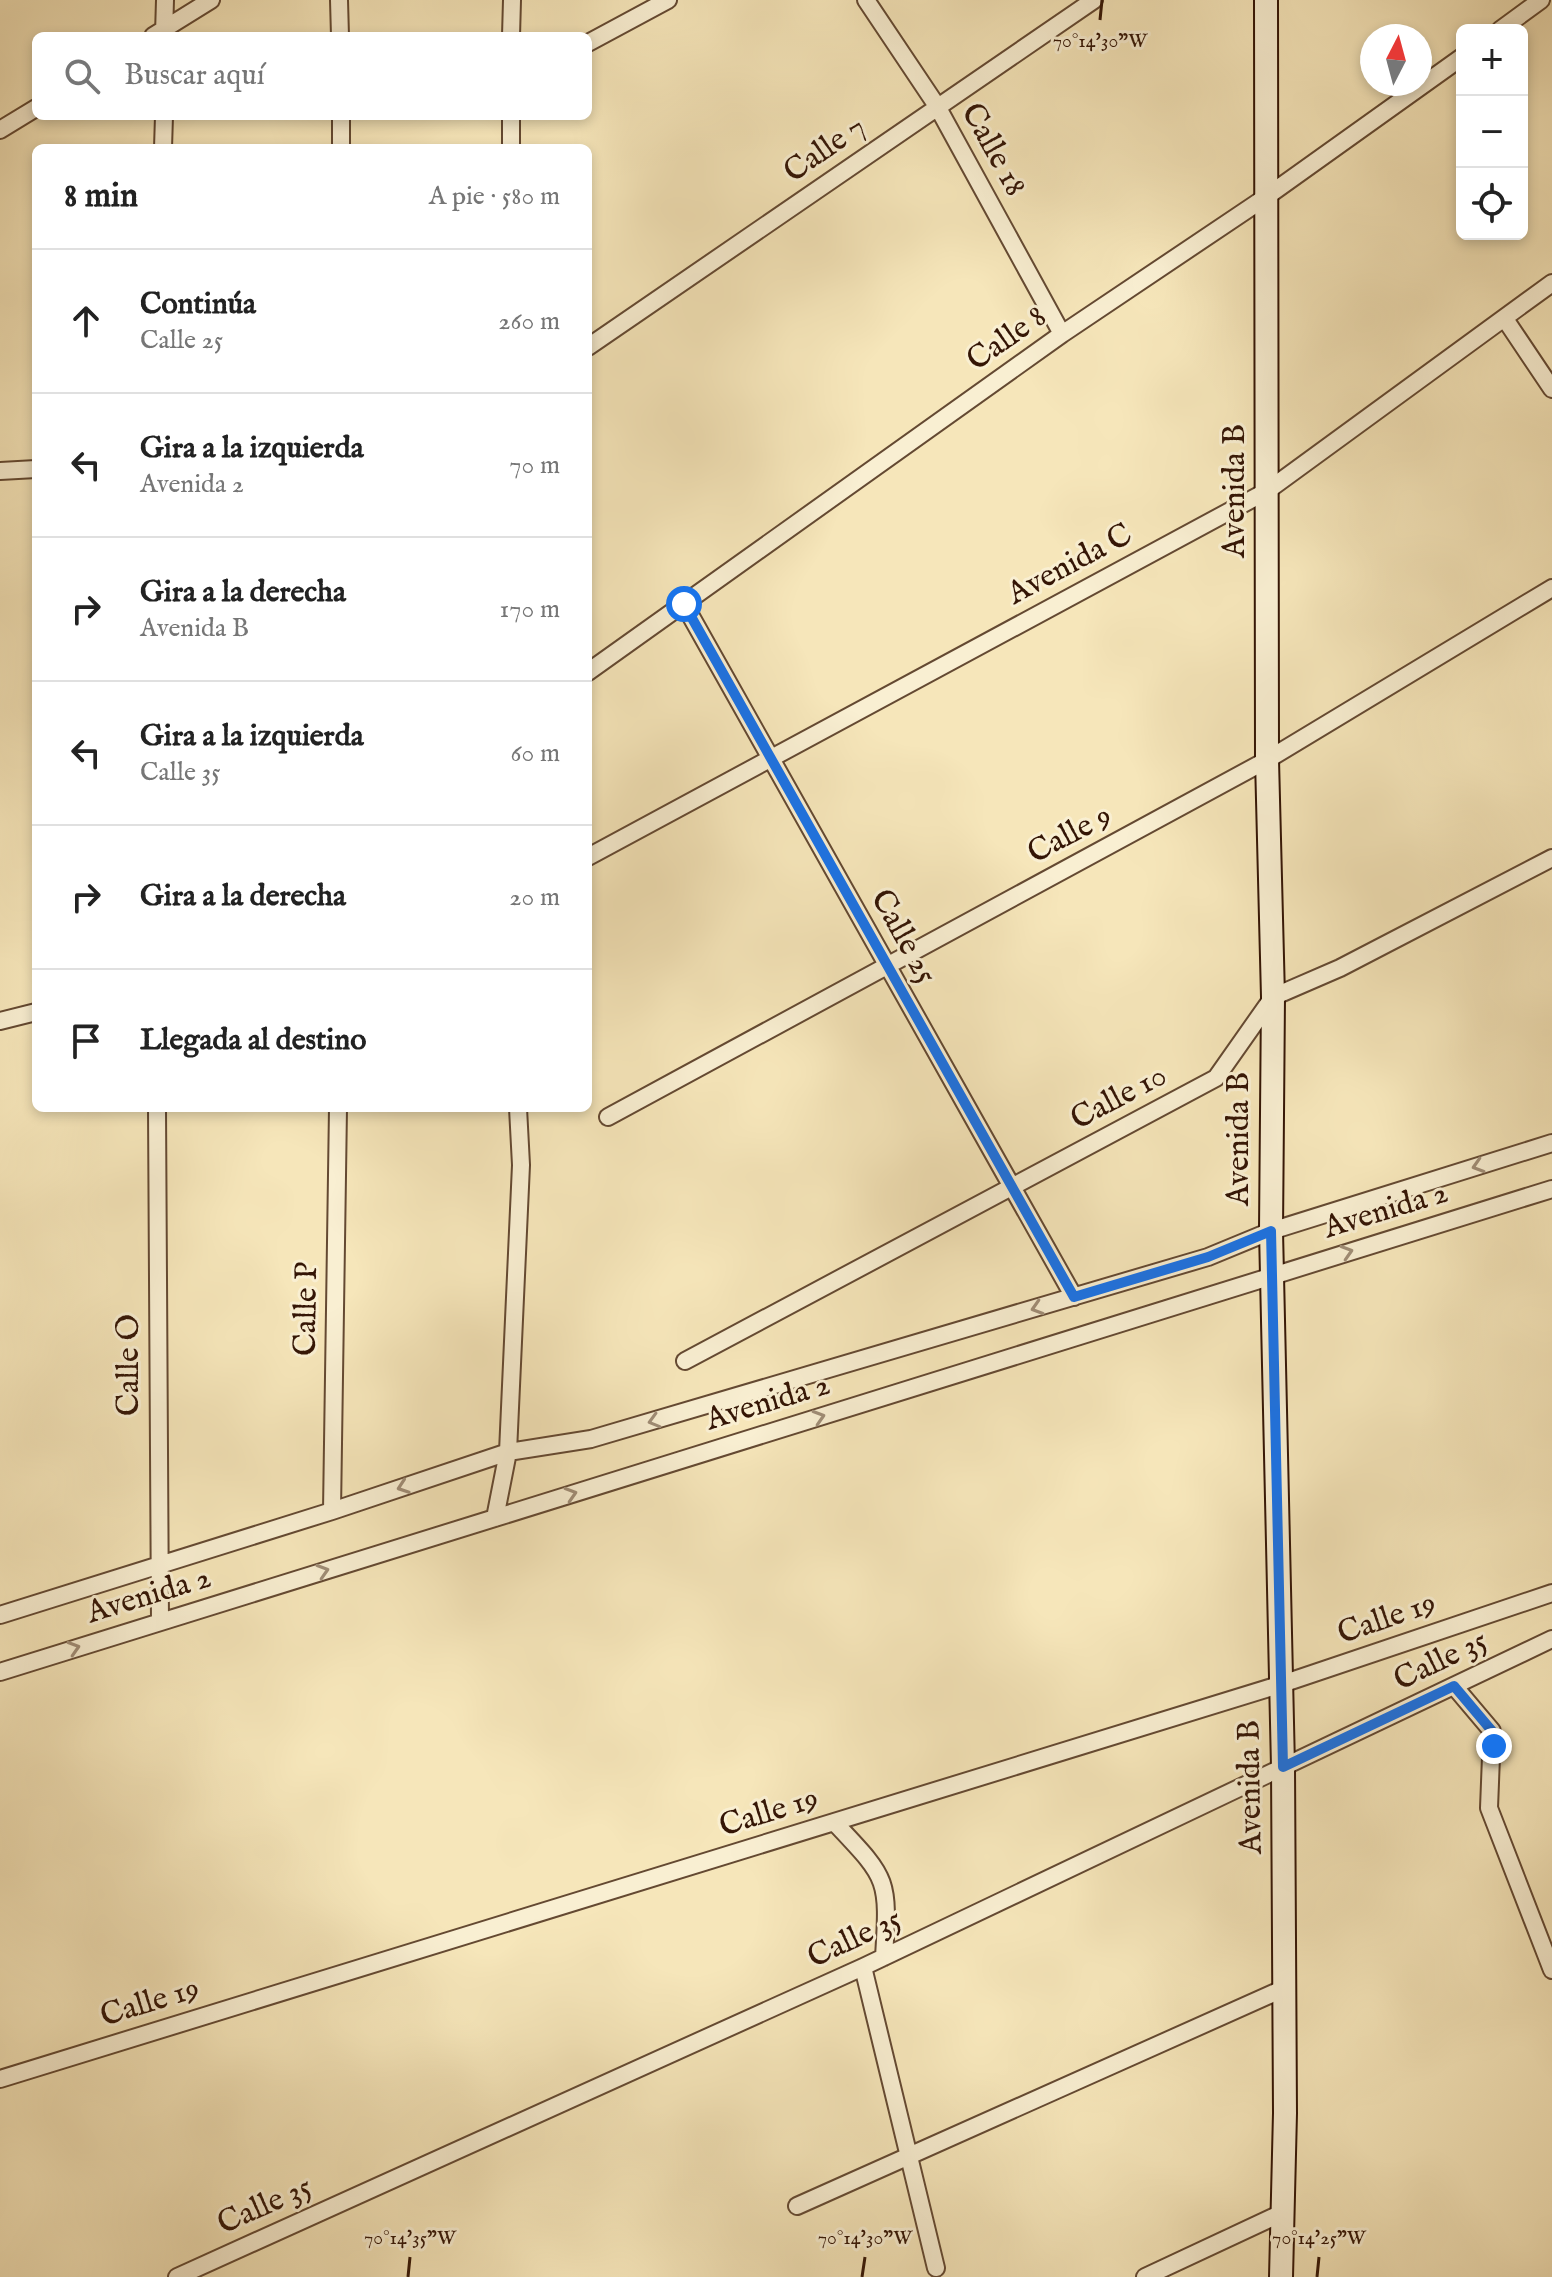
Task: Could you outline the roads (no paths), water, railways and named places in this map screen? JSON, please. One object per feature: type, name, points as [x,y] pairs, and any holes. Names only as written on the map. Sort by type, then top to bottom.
[{"type":"street","points":[[161,32],[165,0]]},
{"type":"street","points":[[164,32],[211,0]]},
{"type":"street","points":[[339,0],[340,32]]},
{"type":"street","points":[[511,32],[512,0]]},
{"type":"street","points":[[592,41],[668,0]]},
{"type":"street","name":"Calle 18","points":[[866,0],[937,106],[1062,334]]},
{"type":"street","name":"Avenida B","points":[[1266,0],[1267,760],[1273,997],[1271,1231],[1282,1684],[1285,1988],[1281,2277]]},
{"type":"street","points":[[1508,24],[1541,0]]},
{"type":"street","name":"Calle 7","points":[[592,344],[1084,3]]},
{"type":"street","name":"Calle 8","points":[[592,669],[1062,334],[1266,197],[1456,61]]},
{"type":"street","points":[[0,130],[32,110]]},
{"type":"street","points":[[163,144],[164,120]]},
{"type":"street","points":[[341,120],[341,144]]},
{"type":"street","points":[[511,120],[511,144]]},
{"type":"street","name":"Avenida C","points":[[592,855],[1267,491],[1552,283]]},
{"type":"street","points":[[1505,319],[1552,389]]},
{"type":"street","points":[[0,471],[32,469]]},
{"type":"street","name":"Calle 9","points":[[608,1117],[1267,760],[1552,588]]},
{"type":"street","name":"Calle 25","points":[[684,604],[1074,1297]]},
{"type":"street","points":[[1273,997],[1340,968],[1552,858]]},
{"type":"street","name":"Calle 10","points":[[685,1361],[1216,1078],[1273,997]]},
{"type":"street","points":[[0,1021],[32,1013]]},
{"type":"street","name":"Calle O","points":[[157,1112],[157,1566],[160,1622]]},
{"type":"street","name":"Calle P","points":[[332,1511],[338,1112]]},
{"type":"street","points":[[495,1518],[508,1452],[521,1165],[518,1112]]},
{"type":"street","name":"Avenida 2","points":[[0,1615],[332,1511],[508,1452],[591,1439],[1208,1257],[1271,1231],[1552,1143]]},
{"type":"street","name":"Avenida 2","points":[[0,1672],[1552,1189]]},
{"type":"street","name":"Calle 19","points":[[0,2079],[1282,1684],[1552,1593]]},
{"type":"street","name":"Calle 35","points":[[177,2277],[863,1967],[1552,1639]]},
{"type":"street","points":[[1454,1686],[1492,1731],[1489,1808],[1552,1970]]},
{"type":"street","points":[[834,1822],[881,1874],[888,1898],[884,1957]]},
{"type":"street","points":[[863,1967],[936,2268]]},
{"type":"street","points":[[797,2206],[1285,1988]]},
{"type":"street","points":[[1145,2277],[1284,2212]]}]
